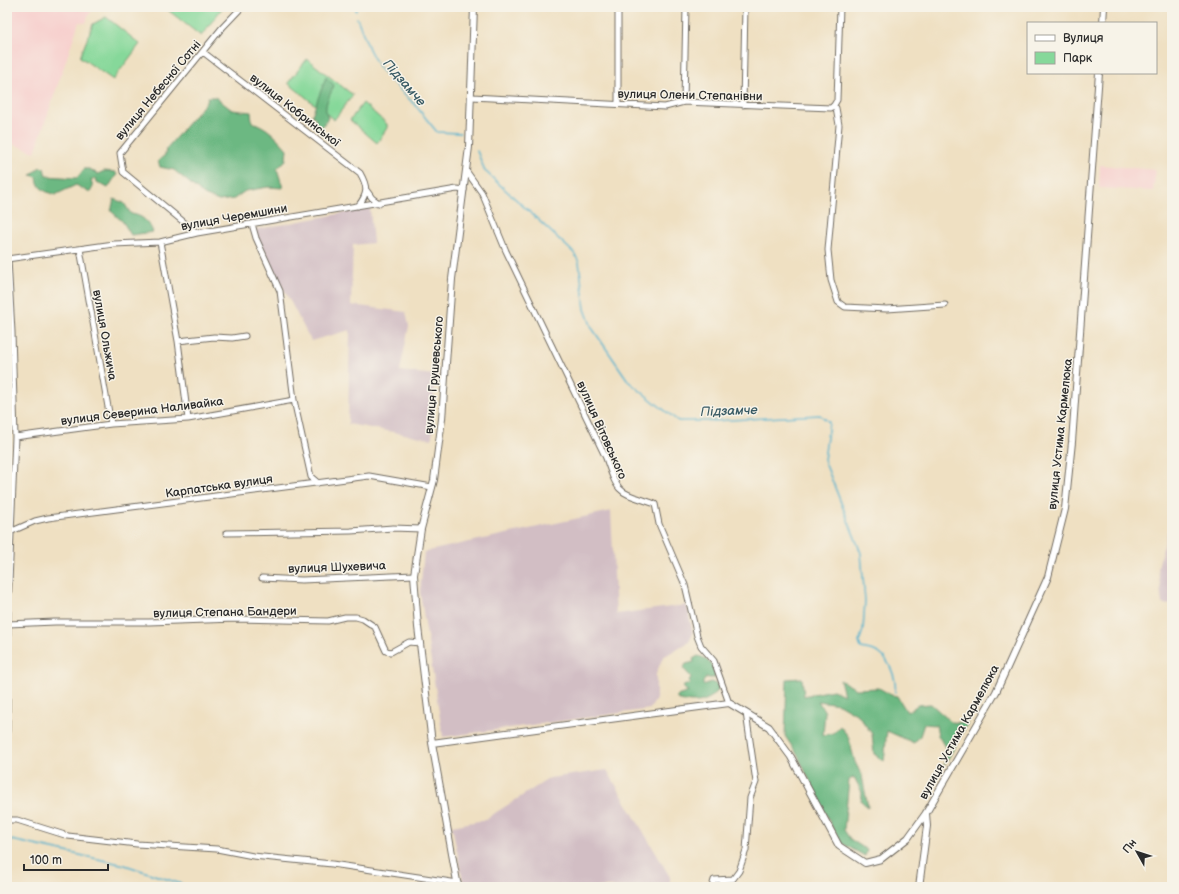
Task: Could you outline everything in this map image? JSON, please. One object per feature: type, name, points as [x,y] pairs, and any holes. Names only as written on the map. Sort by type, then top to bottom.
[{"type":"street","name":"вулиця Небесної Сотні","points":[[198,233],[122,172],[120,153],[242,7]]},
{"type":"street","name":"вулиця Грушевського","points":[[458,885],[432,743],[420,643],[414,575],[421,529],[432,488],[442,419],[452,279],[467,172],[472,97],[474,7]]},
{"type":"street","points":[[618,7],[618,104]]},
{"type":"street","points":[[684,102],[686,7]]},
{"type":"street","points":[[743,105],[745,7]]},
{"type":"street","points":[[840,7],[837,100],[835,107],[839,125],[828,250],[831,280],[838,302],[845,308],[887,309],[945,305]]},
{"type":"street","points":[[1103,22],[1104,7]]},
{"type":"street","name":"вулиця Кобринської","points":[[203,52],[360,173],[367,191],[372,198],[379,203]]},
{"type":"street","name":"вулиця Устима Кармелюка","points":[[729,703],[769,727],[791,757],[839,846],[865,863],[881,859],[908,838],[926,813],[996,692],[1048,577],[1065,509],[1074,428],[1099,74]]},
{"type":"street","name":"вулиця Олени Степанівни","points":[[472,97],[665,107],[684,102],[835,107]]},
{"type":"street","name":"вулиця Вітовського","points":[[467,172],[482,193],[506,251],[606,458],[618,489],[624,494],[655,504],[659,524],[685,586],[698,639],[701,646],[714,661],[729,703]]},
{"type":"street","name":"вулиця Черемшини","points":[[7,259],[114,244],[160,242],[198,233],[457,189],[464,190]]},
{"type":"street","points":[[358,206],[365,197],[367,191]]},
{"type":"street","points":[[252,224],[256,238],[280,291],[294,400],[311,477],[318,483]]},
{"type":"street","points":[[160,242],[178,341],[188,418]]},
{"type":"street","name":"вулиця Ольжича","points":[[80,249],[111,424]]},
{"type":"street","points":[[7,259],[15,437],[10,488],[7,731]]},
{"type":"street","points":[[178,341],[214,337],[232,338],[245,336]]},
{"type":"street","points":[[7,396],[13,395]]},
{"type":"street","name":"вулиця Северина Наливайка","points":[[15,437],[111,424],[188,418],[294,400]]},
{"type":"street","name":"Карпатська вулиця","points":[[10,532],[35,521],[48,518],[369,476],[432,488]]},
{"type":"street","points":[[226,533],[350,532],[393,528],[421,529]]},
{"type":"street","name":"вулиця Шухевича","points":[[262,578],[302,580],[414,575]]},
{"type":"street","name":"вулиця Степана Бандери","points":[[8,624],[235,619],[328,621],[345,617],[356,617],[363,619],[375,627],[386,651],[391,652],[409,642],[420,643]]},
{"type":"street","points":[[432,743],[729,703]]},
{"type":"street","points":[[712,887],[714,880],[733,878],[739,871],[746,850],[750,798],[756,782],[746,713]]},
{"type":"street","points":[[919,887],[927,826],[926,813]]},
{"type":"street","points":[[7,820],[17,820],[68,836],[137,844],[217,849],[253,856],[332,864],[458,885]]},
{"type":"shaded area","points":[[7,7],[95,7],[88,16],[86,23],[79,22],[35,152],[7,142]]},
{"type":"shaded area","points":[[1100,165],[1156,170],[1153,191],[1099,188]]},
{"type":"shaded area","points":[[370,208],[373,243],[353,245],[351,305],[406,312],[409,326],[400,371],[435,375],[432,439],[348,424],[350,330],[311,341],[253,230]]},
{"type":"shaded area","points":[[611,511],[616,614],[687,605],[693,634],[689,642],[663,657],[656,674],[656,699],[650,709],[443,737],[420,592],[424,552]]},
{"type":"shaded area","points":[[1168,530],[1172,530],[1172,605],[1162,604],[1158,567]]},
{"type":"shaded area","points":[[607,770],[670,877],[670,887],[464,887],[452,826],[484,820],[550,778]]},
{"type":"green space","points":[[164,7],[223,7],[201,36]]},
{"type":"green space","points":[[106,17],[140,44],[113,80],[80,57],[93,24]]},
{"type":"green space","points":[[307,59],[353,95],[334,120],[288,83]]},
{"type":"green space","points":[[326,77],[334,85],[326,105],[326,113],[328,118],[319,131],[314,126],[316,119],[312,115]]},
{"type":"green space","points":[[207,97],[215,97],[232,110],[251,112],[252,122],[267,130],[287,149],[286,160],[277,169],[283,188],[268,187],[245,191],[234,199],[219,201],[204,195],[174,170],[160,167],[158,161],[165,155],[166,149],[208,100]]},
{"type":"green space","points":[[363,103],[387,124],[387,128],[377,143],[350,120]]},
{"type":"green space","points":[[40,167],[44,168],[46,176],[77,178],[84,169],[89,169],[98,174],[104,171],[115,172],[117,174],[108,188],[97,182],[96,178],[91,180],[93,186],[90,193],[76,185],[55,195],[42,189],[37,177],[31,175]]},
{"type":"green space","points":[[114,199],[124,203],[131,214],[139,216],[145,220],[153,232],[131,235],[123,222],[111,211]]},
{"type":"green space","points":[[698,656],[702,657],[711,664],[715,674],[715,678],[706,678],[703,685],[711,682],[718,685],[718,690],[714,695],[699,702],[688,702],[677,699],[677,696],[689,692],[682,687],[690,683],[689,681],[691,677],[683,668],[686,664],[694,662],[693,659]]},
{"type":"green space","points":[[802,678],[804,696],[833,690],[844,695],[840,680],[856,689],[879,688],[891,695],[897,696],[907,712],[918,705],[931,704],[951,722],[968,723],[944,766],[946,749],[938,735],[936,725],[924,724],[920,736],[914,743],[887,731],[884,761],[874,754],[872,734],[858,715],[839,704],[818,701],[825,712],[823,735],[833,733],[840,726],[848,736],[855,762],[862,776],[868,807],[861,801],[862,792],[854,777],[849,780],[844,830],[850,839],[867,850],[865,856],[843,844],[833,829],[797,754],[785,736],[787,679]]},
{"type":"waterway","name":"Підзамче","points":[[357,18],[369,49],[379,68],[416,106],[437,132],[460,133]]},
{"type":"waterway","name":"Підзамче","points":[[477,151],[485,171],[574,253],[579,262],[585,309],[592,328],[629,382],[678,421],[712,421],[820,415],[829,422],[824,460],[861,553],[865,601],[863,630],[859,642],[861,648],[878,653],[887,661],[894,677],[895,692]]},
{"type":"waterway","points":[[7,839],[125,865],[190,887]]}]
